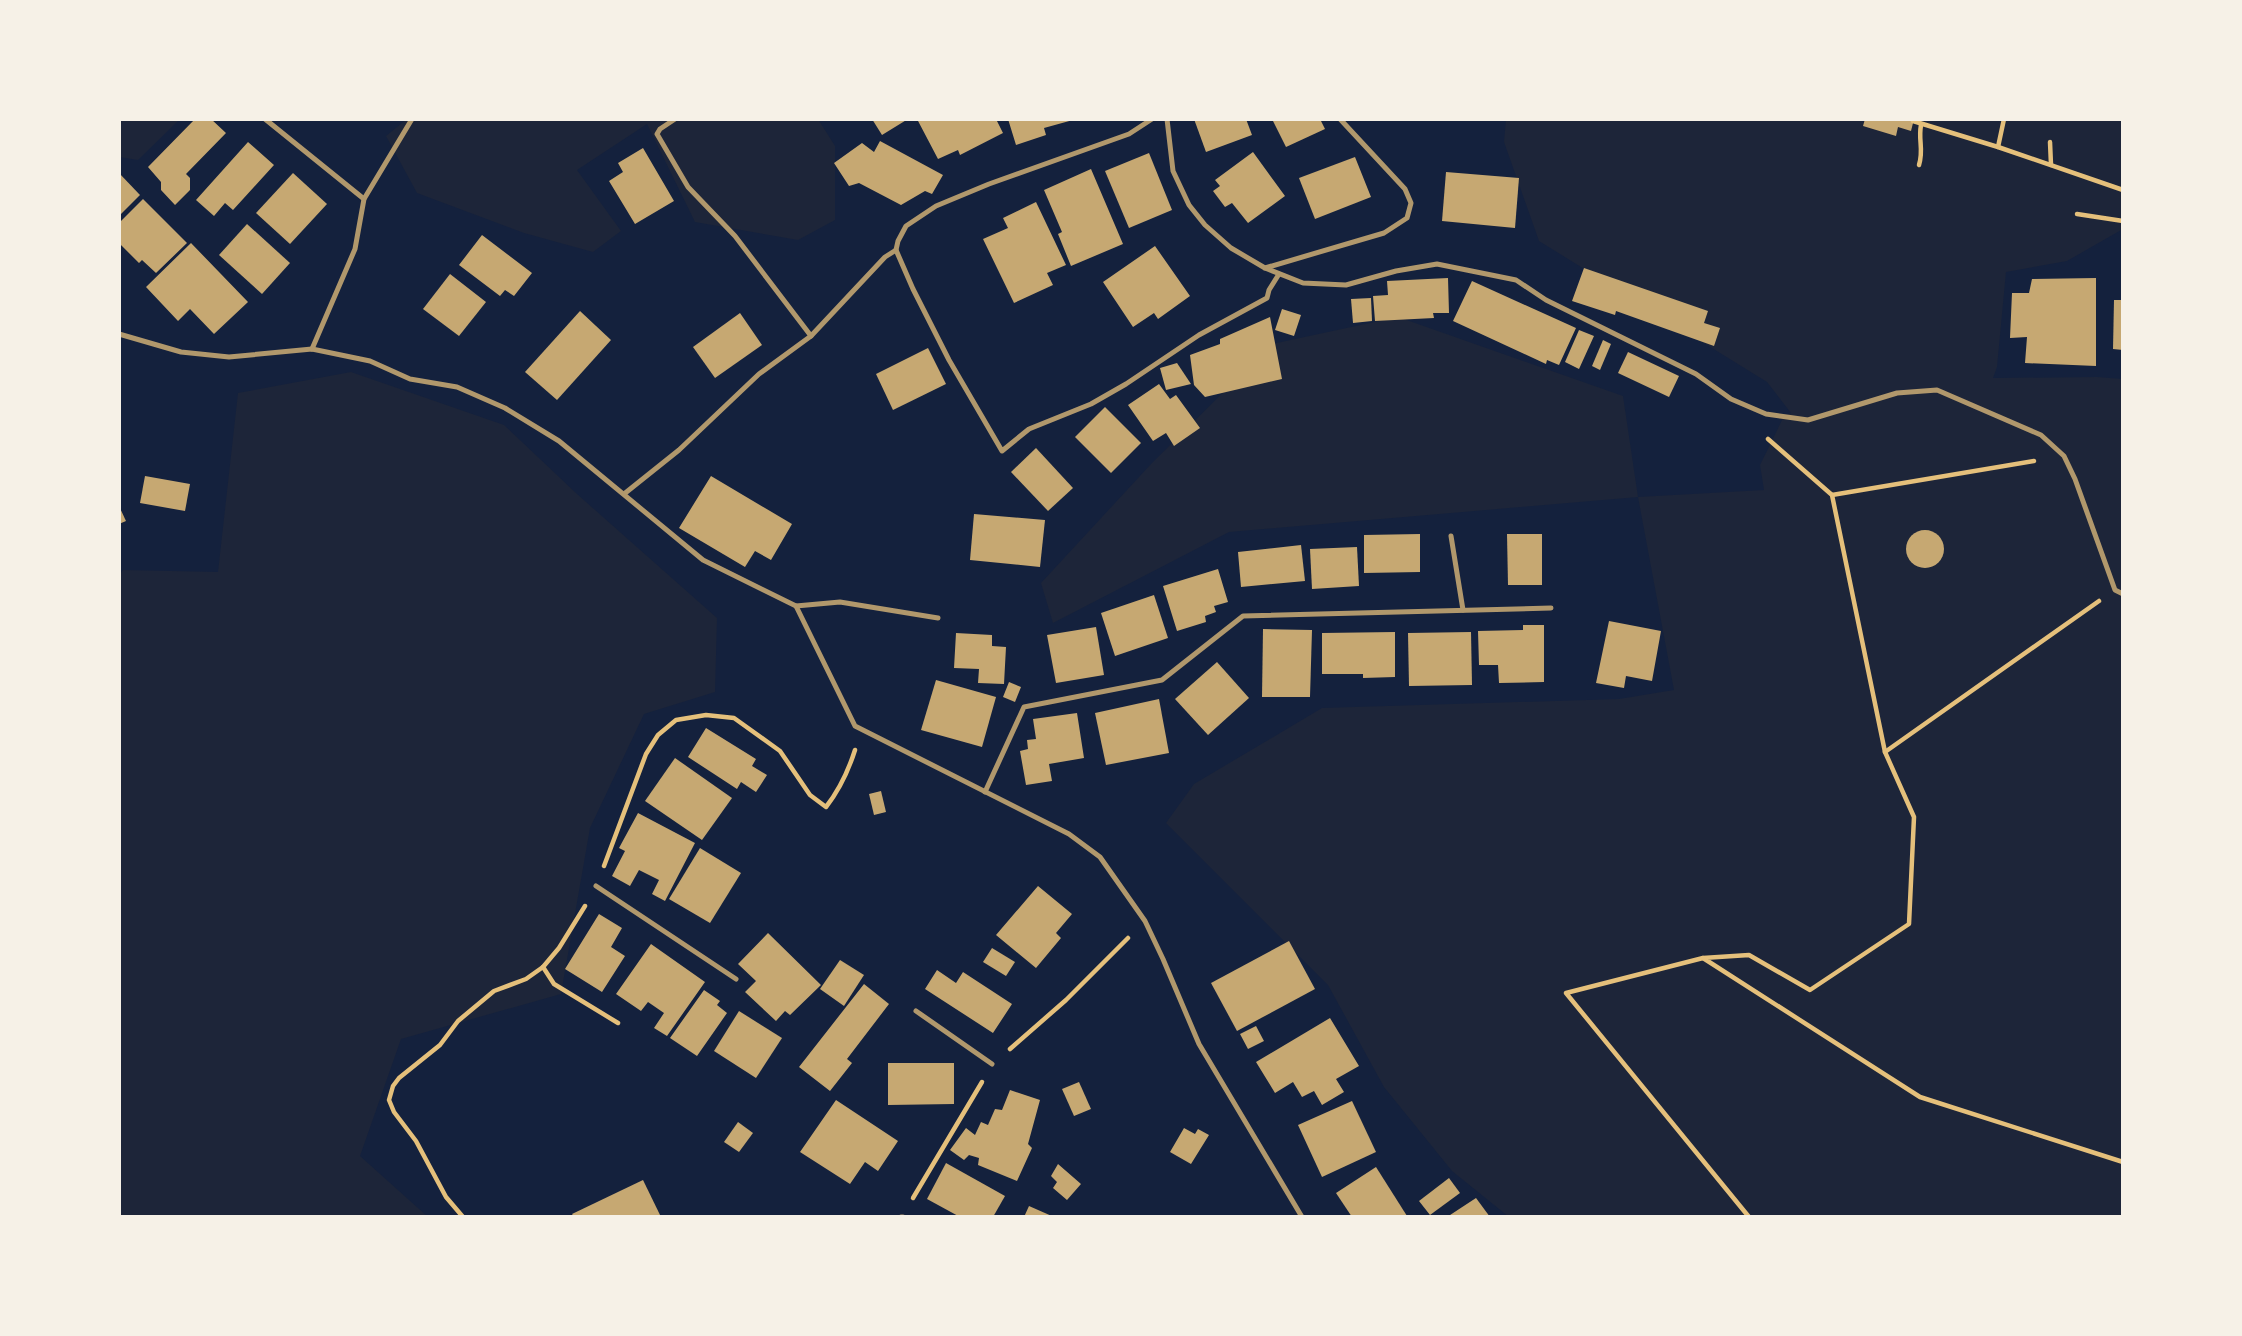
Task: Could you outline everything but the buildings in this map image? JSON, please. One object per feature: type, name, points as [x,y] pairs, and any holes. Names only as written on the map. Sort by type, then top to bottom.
[{"type":"lane","points":[[265,119],[364,199]]},
{"type":"lane","points":[[312,349],[355,249],[364,199],[412,119]]},
{"type":"lane","points":[[676,119],[657,134],[688,187],[735,236],[811,336]]},
{"type":"lane","points":[[1153,119],[1129,134],[936,206],[906,226],[898,241],[897,250],[913,289],[949,360],[1002,451],[1029,429],[1091,404],[1199,335],[1266,298],[1279,274]]},
{"type":"lane","points":[[1167,119],[1173,170],[1189,205],[1205,225],[1231,248],[1265,268],[1303,283],[1346,285],[1396,271],[1437,264],[1516,280],[1546,300],[1696,374],[1731,399],[1766,414],[1808,420],[1897,393],[1937,390],[2041,435],[2064,456],[2076,479],[2115,590],[2123,594]]},
{"type":"lane","points":[[1265,268],[1384,233],[1407,218],[1411,203],[1405,189],[1340,119]]},
{"type":"lane","points":[[624,494],[679,450],[759,374],[811,336],[885,257],[897,250]]},
{"type":"lane","points":[[119,334],[180,352],[229,357],[312,349],[370,360],[410,379],[457,387],[505,408],[559,440],[703,560],[796,606],[840,602],[938,618]]},
{"type":"lane","points":[[1451,536],[1463,610]]},
{"type":"lane","points":[[796,606],[855,726],[1069,834],[1100,857],[1145,921],[1199,1044],[1302,1217]]},
{"type":"lane","points":[[985,792],[1024,707],[1162,680],[1243,615],[1551,608]]},
{"type":"lane","points":[[596,886],[736,979]]},
{"type":"lane","points":[[916,1011],[992,1065]]},
{"type":"path","points":[[1998,147],[2004,119]]},
{"type":"path","points":[[1913,121],[2123,190]]},
{"type":"path","points":[[1919,165],[1923,153],[1919,138],[1921,125]]},
{"type":"path","points":[[2050,142],[2051,165]]},
{"type":"path","points":[[2077,214],[2123,221]]},
{"type":"path","points":[[1749,1217],[1566,993],[1703,958],[1749,955],[1810,990],[1909,924],[1914,817],[1885,752],[1832,495],[1759,430]]},
{"type":"path","points":[[1832,495],[2064,456]]},
{"type":"path","points":[[1885,752],[2115,590]]},
{"type":"path","points":[[1703,958],[1920,1097],[2123,1162]]},
{"type":"path","points":[[542,967],[554,984],[618,1023]]},
{"type":"shaded area","points":[[119,119],[180,119],[138,160],[119,157]]},
{"type":"shaded area","points":[[407,119],[818,119],[835,146],[835,220],[798,240],[695,222],[647,124],[577,170],[621,231],[593,252],[524,233],[417,193],[386,136]]},
{"type":"shaded area","points":[[1506,119],[2123,119],[2123,229],[2067,261],[2006,272],[1997,367],[1993,378],[2123,379],[2123,1217],[1509,1217],[1452,1171],[1384,1087],[1328,985],[1166,823],[1194,784],[1322,708],[1619,699],[1674,690],[1638,497],[1764,490],[1760,465],[1784,416],[1791,413],[1767,382],[1539,241],[1504,142]]},
{"type":"shaded area","points":[[1398,317],[1623,396],[1638,497],[1229,532],[1053,623],[1041,583],[1152,463],[1272,344]]},
{"type":"shaded area","points":[[351,372],[504,425],[577,494],[717,618],[715,692],[644,714],[590,828],[561,994],[401,1039],[360,1156],[428,1217],[119,1217],[119,575],[123,570],[218,572],[238,393]]}]
